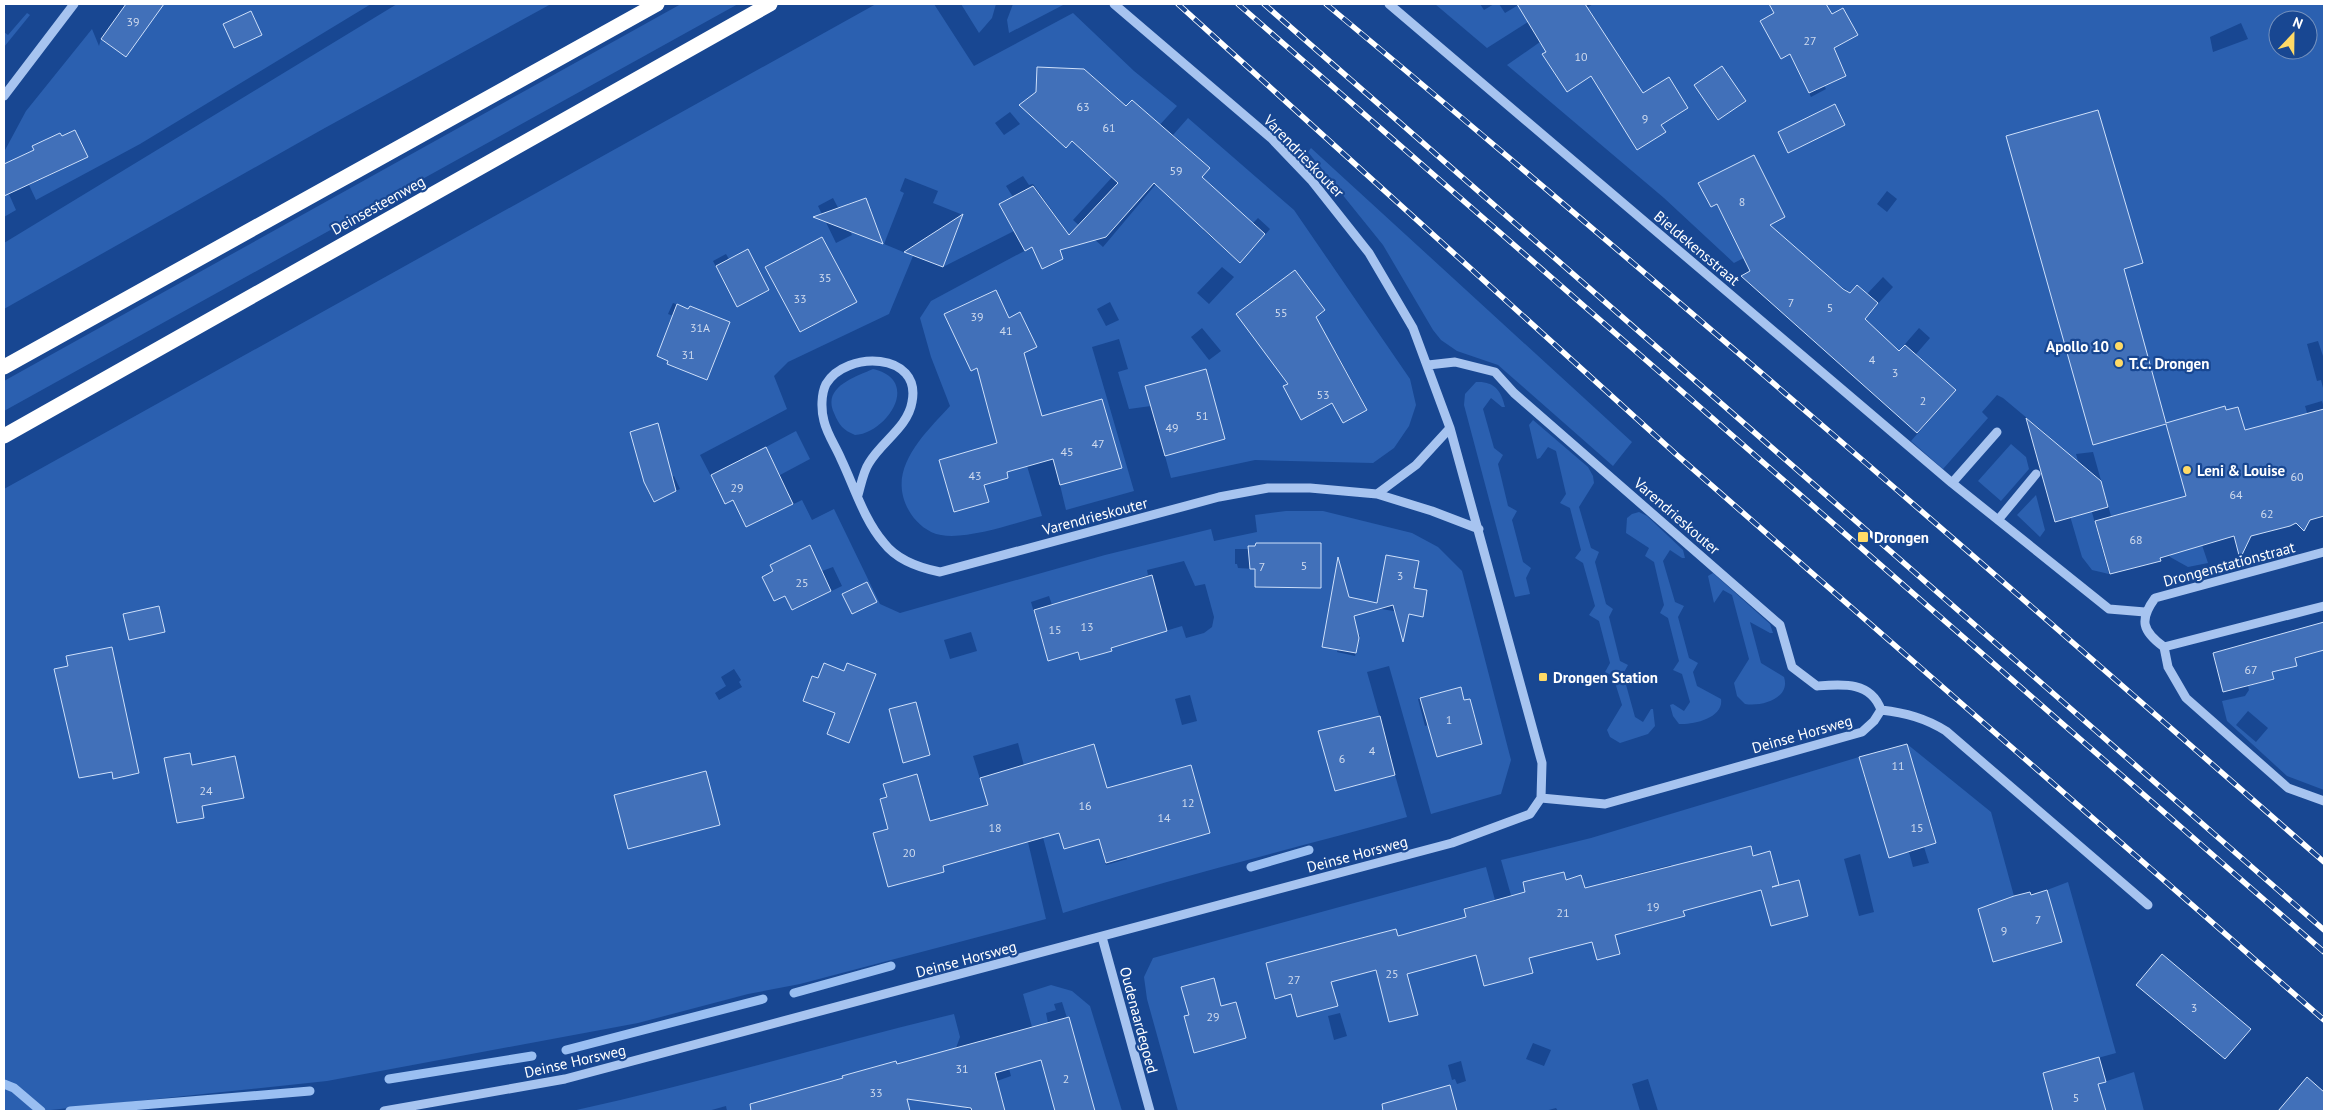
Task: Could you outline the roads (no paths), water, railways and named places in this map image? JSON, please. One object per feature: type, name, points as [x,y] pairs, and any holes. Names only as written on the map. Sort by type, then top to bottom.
[{"type":"highway","points":[[4,367],[657,4]]},
{"type":"highway","name":"Deinsesteenweg","points":[[4,436],[770,4]]},
{"type":"street","points":[[4,96],[74,4]]},
{"type":"street","name":"Varendrieskouter","points":[[1114,4],[1271,138],[1312,181],[1369,253],[1414,328],[1450,428],[1479,529],[1542,763],[1541,798]]},
{"type":"street","name":"Bieldekensstraat","points":[[1389,4],[1952,484],[2109,609],[2146,612]]},
{"type":"street","name":"Varendrieskouter","points":[[858,495],[868,463],[890,439],[909,412],[913,399],[910,383],[904,371],[892,364],[862,360],[835,374],[822,394],[824,421],[858,495],[884,544],[912,563],[940,572],[1229,495],[1268,488],[1310,488],[1377,494],[1432,511],[1479,529]]},
{"type":"street","name":"Varendrieskouter","points":[[1428,365],[1455,362],[1495,372],[1514,393],[1780,625],[1792,667],[1816,686],[1843,684],[1866,690],[1877,699],[1881,710]]},
{"type":"street","points":[[1377,494],[1416,465],[1450,428]]},
{"type":"street","points":[[1952,484],[1997,432]]},
{"type":"street","points":[[1998,520],[2036,474]]},
{"type":"street","name":"Drongenstationstraat","points":[[2146,612],[2156,598],[2324,552]]},
{"type":"street","points":[[2164,647],[2324,606]]},
{"type":"street","points":[[2146,612],[2145,624],[2150,637],[2164,647],[2168,667],[2186,698],[2288,788],[2324,801]]},
{"type":"street","points":[[1881,710],[1909,713],[1930,721],[1946,731],[2148,905]]},
{"type":"street","name":"Deinse Horsweg","points":[[384,1111],[565,1079],[1452,843],[1530,814],[1541,798],[1605,804],[1862,732],[1874,721],[1881,710]]},
{"type":"street","name":"Oudenaardegoed","points":[[1102,937],[1150,1111]]},
{"type":"waterway","points":[[1251,867],[1309,850]]},
{"type":"waterway","points":[[794,993],[891,966]]},
{"type":"waterway","points":[[566,1050],[763,999]]},
{"type":"waterway","points":[[389,1079],[532,1056]]},
{"type":"waterway","points":[[4,1084],[14,1088],[41,1111]]},
{"type":"waterway","points":[[70,1111],[310,1091]]},
{"type":"railway","points":[[1178,4],[1678,456],[2324,1020]]},
{"type":"railway","points":[[1238,4],[2324,952]]},
{"type":"railway","points":[[1264,4],[2324,930]]},
{"type":"railway","points":[[1326,4],[1828,430],[2324,862]]},
{"type":"place","name":"Apollo 10","points":[[2119,346]]},
{"type":"place","name":"T.C. Drongen","points":[[2119,363]]},
{"type":"place","name":"Leni & Louise","points":[[2187,470]]},
{"type":"place","name":"Drongen","points":[[1863,537]]},
{"type":"place","name":"Drongen Station","points":[[1543,677]]}]
